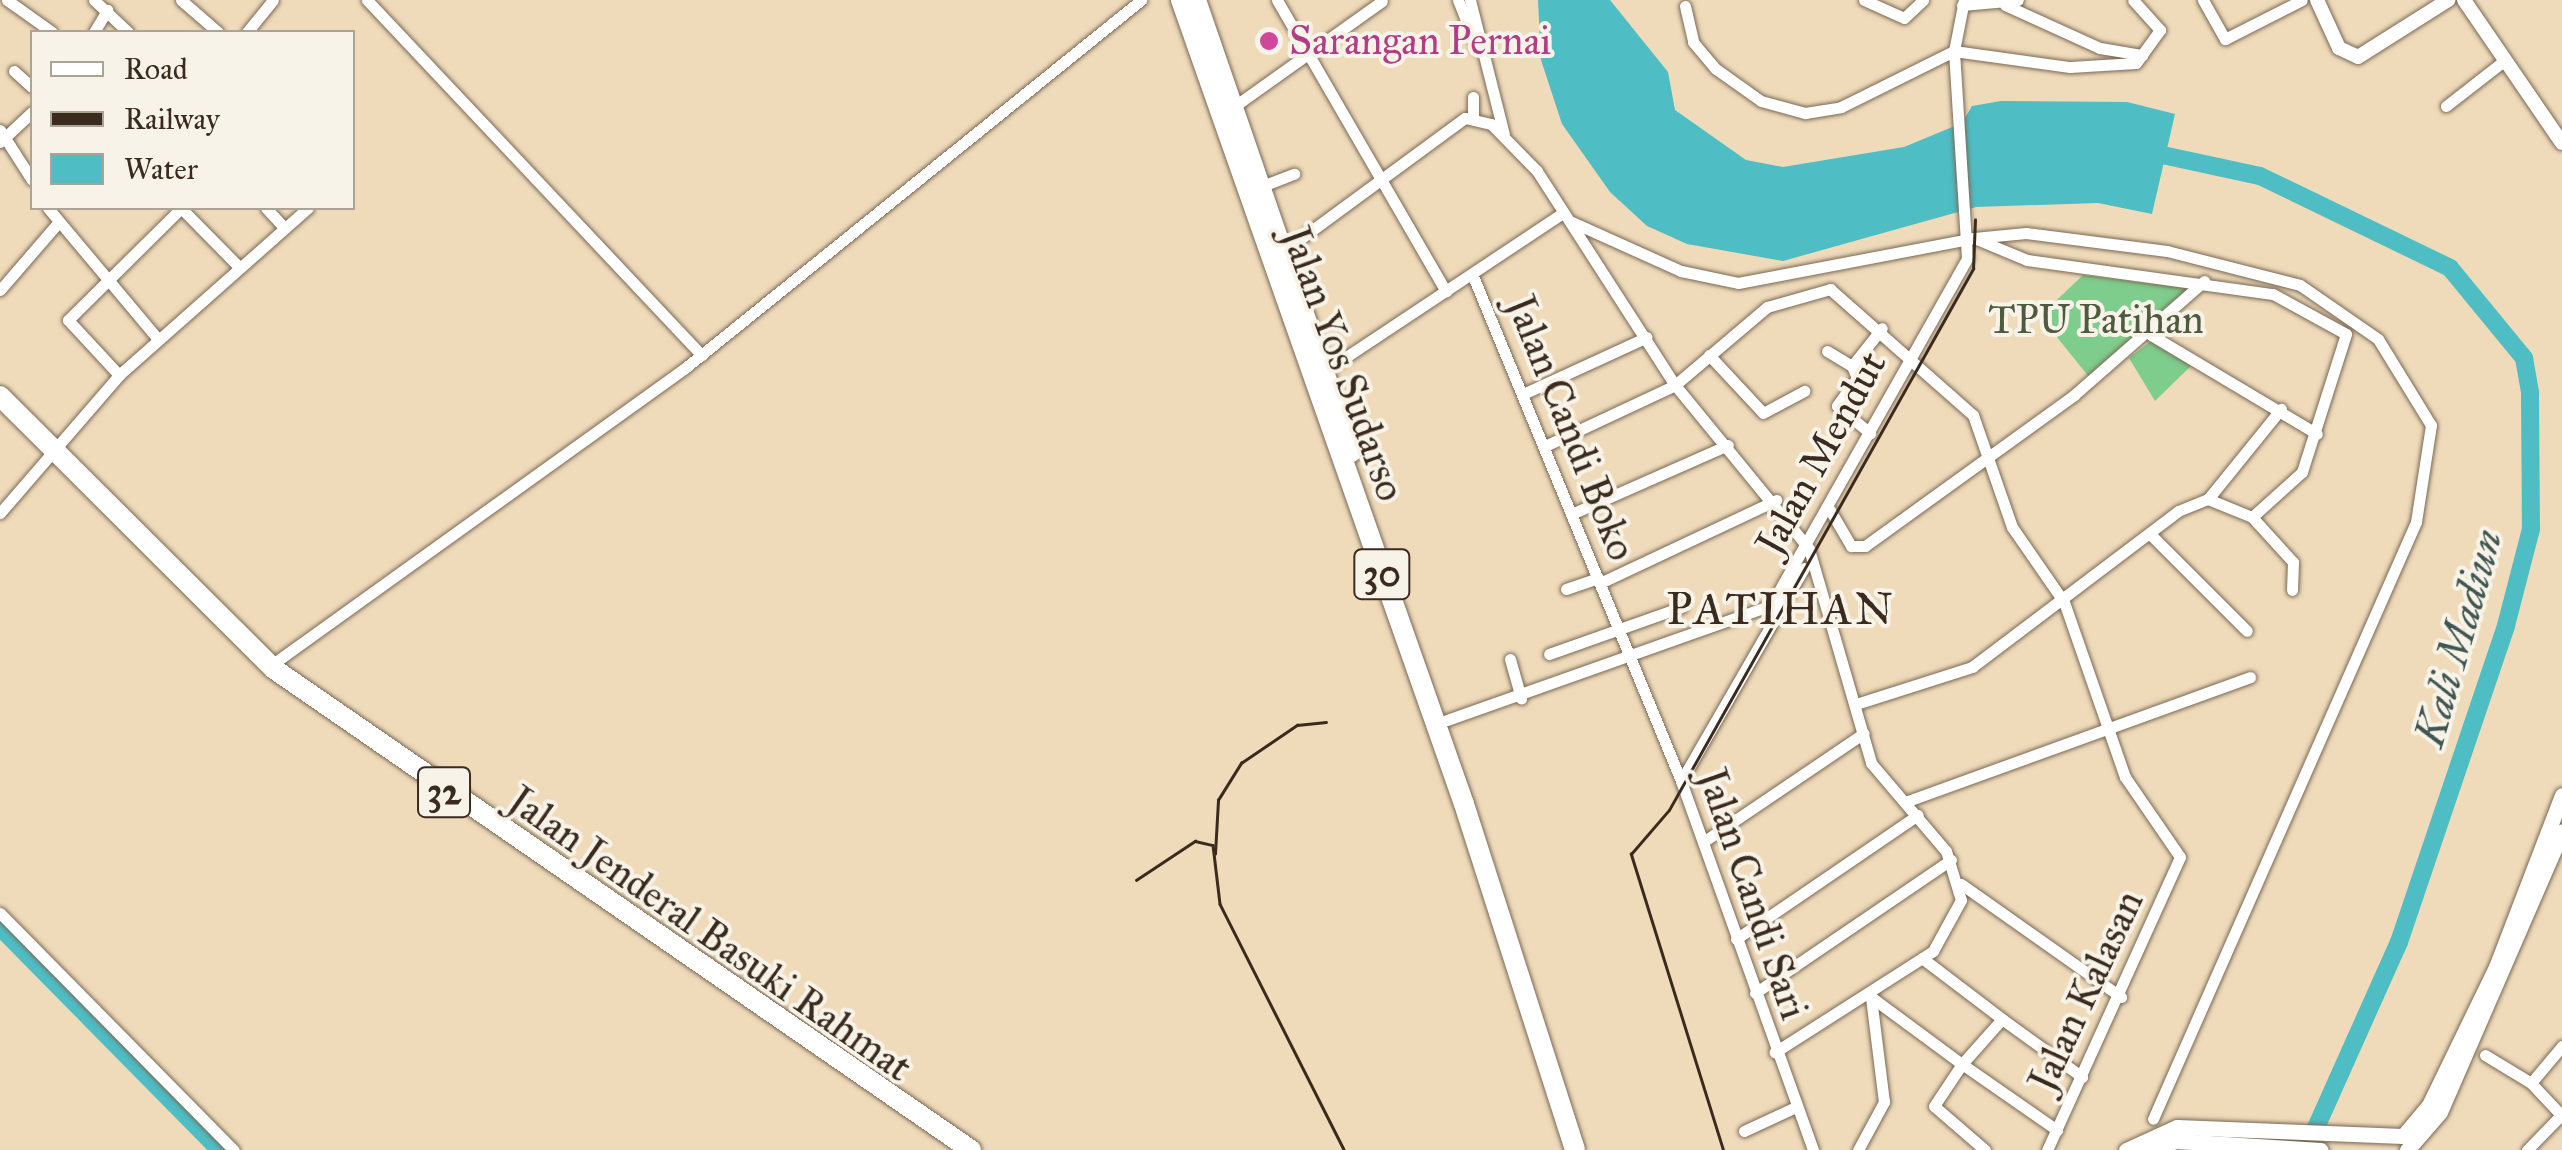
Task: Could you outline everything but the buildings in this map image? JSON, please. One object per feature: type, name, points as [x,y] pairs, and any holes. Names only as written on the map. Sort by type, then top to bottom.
[{"type":"highway","name":"Jalan Yos Sudarso","points":[[1190,5],[1232,108],[1280,253],[1326,371],[1360,496],[1448,720],[1588,1150]]},
{"type":"highway","name":"Jalan Yos Sudarso","points":[[1190,5],[1360,496],[1575,1150]]},
{"type":"highway","name":"Jalan Jenderal Basuki Rahmat","points":[[2,404],[54,450],[270,666],[934,1132],[971,1150]]},
{"type":"highway","name":"Jalan Jenderal Basuki Rahmat","points":[[934,1132],[950,1150]]},
{"type":"main road","points":[[2407,1150],[2440,1112],[2558,828],[2562,794]]},
{"type":"main road","points":[[2126,1150],[2154,1132],[2380,1142],[2403,1136],[2429,1105],[2558,828]]},
{"type":"main road","points":[[2151,1150],[2207,1136],[2321,1150]]},
{"type":"street","points":[[7,0],[49,30]]},
{"type":"street","points":[[94,0],[126,30]]},
{"type":"street","points":[[180,0],[216,30]]},
{"type":"street","points":[[249,30],[273,0]]},
{"type":"street","points":[[366,0],[702,354]]},
{"type":"street","points":[[270,666],[702,354],[1140,0]]},
{"type":"street","points":[[1277,0],[1446,292]]},
{"type":"street","points":[[1458,0],[1505,125],[1675,386],[1776,500],[1807,552],[1859,703],[1871,763],[1918,815],[1951,860],[1961,884],[1956,918],[1922,958],[1871,995],[1775,1052]]},
{"type":"street","points":[[1470,0],[1483,60]]},
{"type":"street","points":[[1864,0],[1904,18],[1923,0]]},
{"type":"street","points":[[1685,6],[1693,42],[1716,70],[1761,101],[1806,113],[1841,107],[1954,51],[2089,67],[2142,55],[2160,30],[2133,0]]},
{"type":"street","points":[[2203,0],[2225,39],[2302,0]]},
{"type":"street","points":[[2318,0],[2334,42],[2358,57],[2448,0]]},
{"type":"street","points":[[2464,0],[2562,143]]},
{"type":"street","points":[[1232,108],[1382,1]]},
{"type":"street","points":[[1963,2],[2012,2],[2100,48],[2142,55]]},
{"type":"street","name":"Jalan Mendut","points":[[1448,720],[1774,610],[1964,269],[1972,238],[1954,51],[1963,2]]},
{"type":"street","points":[[95,30],[107,10]]},
{"type":"street","points":[[2446,106],[2506,60]]},
{"type":"street","points":[[14,70],[30,86]]},
{"type":"street","points":[[1473,97],[1473,117]]},
{"type":"street","points":[[22,98],[30,108]]},
{"type":"street","points":[[30,112],[2,136],[30,177]]},
{"type":"street","points":[[1473,117],[1505,125]]},
{"type":"street","points":[[1280,253],[1473,117]]},
{"type":"street","points":[[1257,188],[1294,174]]},
{"type":"street","points":[[49,210],[157,338]]},
{"type":"street","points":[[119,375],[68,320],[105,276],[179,210]]},
{"type":"street","points":[[183,210],[239,267]]},
{"type":"street","points":[[268,210],[284,228]]},
{"type":"street","points":[[0,513],[119,375],[306,210]]},
{"type":"street","points":[[1566,217],[1681,271],[1738,283],[1972,238],[2026,232],[2167,251],[2300,285],[2390,352],[2431,425],[2416,522],[2153,1120]]},
{"type":"street","points":[[1326,371],[1566,217]]},
{"type":"street","points":[[0,290],[58,224]]},
{"type":"street","points":[[1972,238],[2027,260],[2273,294],[2348,336],[2302,472],[2252,517]]},
{"type":"street","name":"Jalan Candi Boko","points":[[1474,276],[1576,512],[1629,660]]},
{"type":"street","points":[[1830,510],[1861,549],[1992,457],[2151,335],[2204,282]]},
{"type":"street","points":[[1545,446],[1675,386],[1767,307],[1830,290],[1882,328],[1962,401],[1992,457],[2020,543],[2064,602],[2105,730]]},
{"type":"street","points":[[1852,366],[1882,328]]},
{"type":"street","points":[[2151,335],[2281,409],[2317,434]]},
{"type":"street","points":[[1523,394],[1647,338]]},
{"type":"street","points":[[1827,351],[1852,366],[1857,378],[1837,406],[1870,433]]},
{"type":"street","points":[[1709,355],[1763,413],[1804,392]]},
{"type":"street","points":[[1859,703],[1966,670],[2064,602],[2208,499],[2281,409]]},
{"type":"street","points":[[1576,512],[1728,445]]},
{"type":"street","points":[[2208,499],[2252,517],[2293,562],[2292,590]]},
{"type":"street","points":[[1566,589],[1599,580],[1776,500]]},
{"type":"street","points":[[2152,536],[2247,631]]},
{"type":"street","points":[[1549,654],[1682,607]]},
{"type":"street","points":[[1681,781],[1774,610]]},
{"type":"street","points":[[1510,659],[1521,698]]},
{"type":"street","name":"Jalan Candi Sari","points":[[1629,660],[1704,842],[1775,1052],[1813,1150]]},
{"type":"street","points":[[1905,802],[2250,677]]},
{"type":"street","name":"Jalan Kalasan","points":[[2047,1150],[2121,997],[2180,858],[2105,730]]},
{"type":"street","points":[[1704,842],[1864,733]]},
{"type":"street","points":[[1736,938],[1918,815]]},
{"type":"street","points":[[1755,993],[1951,860]]},
{"type":"street","points":[[1961,884],[2121,997]]},
{"type":"street","points":[[0,913],[234,1150]]},
{"type":"street","points":[[1922,958],[2082,1077]]},
{"type":"street","points":[[1871,995],[2057,1130]]},
{"type":"street","points":[[1858,1150],[1884,1102],[1871,995]]},
{"type":"street","points":[[1985,1150],[1934,1106],[1962,1064],[2002,1020]]},
{"type":"street","points":[[2531,1082],[2562,1046]]},
{"type":"street","points":[[2484,1055],[2531,1082],[2561,1115],[2527,1150]]},
{"type":"street","points":[[1744,1131],[1796,1107]]},
{"type":"green space","name":"TPU Patihan","points":[[2083,275],[2193,289],[2089,377],[2040,316]]},
{"type":"green space","name":"TPU Patihan","points":[[2151,341],[2191,366],[2155,401],[2129,358]]},
{"type":"water","points":[[1538,0],[1610,0],[1668,72],[1675,110],[1746,160],[1783,167],[1904,147],[1962,123],[1972,106],[2001,101],[2127,102],[2175,114],[2152,214],[2098,203],[1976,207],[1783,261],[1687,244],[1647,226],[1610,192],[1562,124],[1541,60]]},
{"type":"waterway","name":"Kali Madiun","points":[[2144,151],[2260,176],[2450,268],[2524,358],[2530,393],[2531,529],[2506,626],[2399,942],[2306,1150]]},
{"type":"waterway","points":[[0,927],[220,1150]]},
{"type":"railway","points":[[1723,1150],[1631,854],[1669,810],[1973,269],[1975,220]]},
{"type":"railway","points":[[1215,854],[1218,800],[1241,763],[1297,725],[1326,722]]},
{"type":"railway","points":[[1136,880],[1195,841],[1213,845],[1220,904],[1344,1150]]},
{"type":"place","name":"Sarangan Pernai","points":[[1269,41]]},
{"type":"district","name":"PATIHAN","points":[[1781,609]]}]
